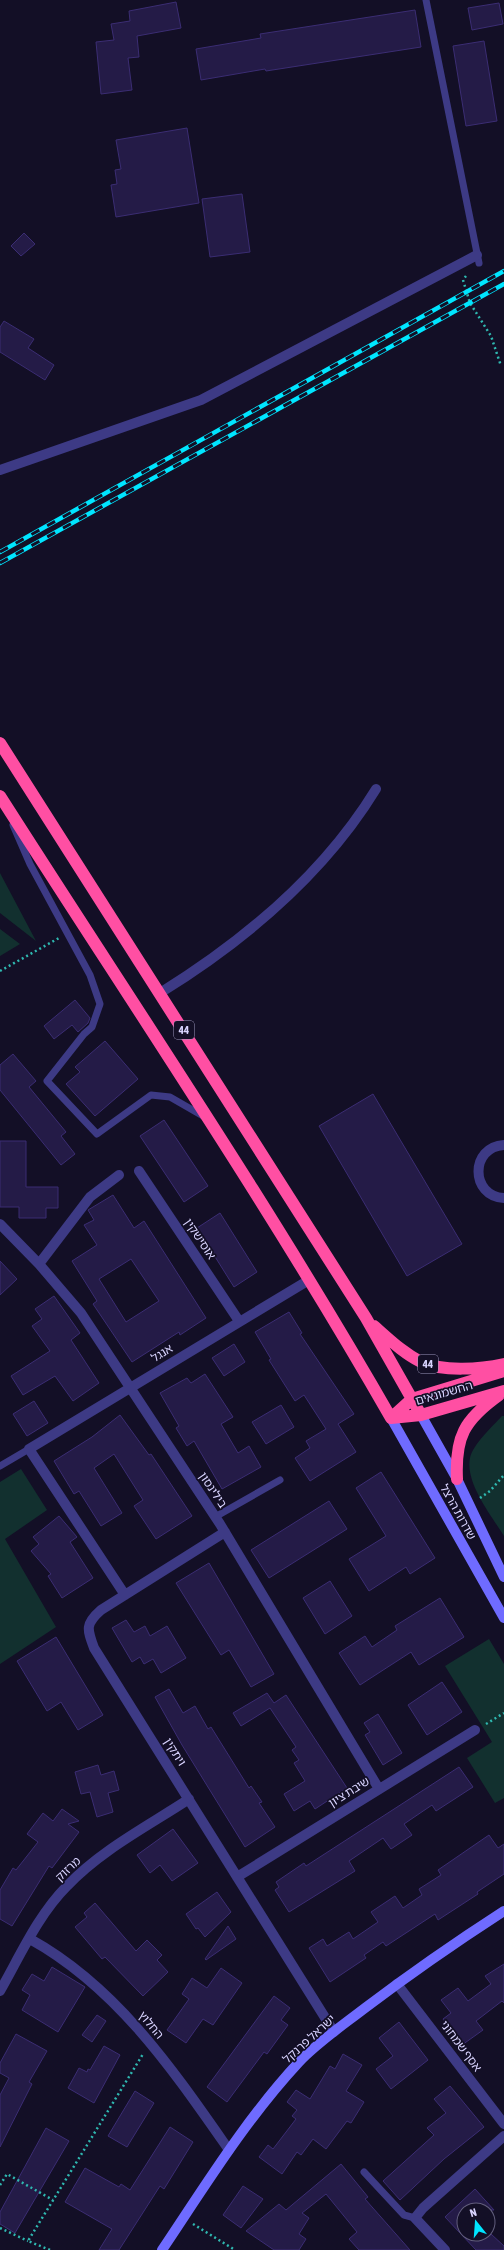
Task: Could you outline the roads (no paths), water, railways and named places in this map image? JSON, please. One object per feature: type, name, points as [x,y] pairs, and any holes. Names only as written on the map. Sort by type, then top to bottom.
[{"type":"highway","name":"44","points":[[0,743],[366,1318],[421,1416]]},
{"type":"highway","name":"44","points":[[1,798],[210,1120],[309,1280],[391,1418]]},
{"type":"highway","name":"44","points":[[366,1318],[402,1350],[422,1363],[464,1370],[504,1364]]},
{"type":"highway","points":[[391,1418],[412,1399],[504,1371]]},
{"type":"highway","points":[[457,1479],[456,1455],[460,1437],[469,1421],[484,1406],[504,1391]]},
{"type":"highway","name":"החשמונאים","points":[[391,1418],[421,1416],[504,1391]]},
{"type":"street","points":[[0,470],[201,400],[478,259]]},
{"type":"street","points":[[160,993],[215,956],[282,901],[342,838],[359,816],[376,789]]},
{"type":"street","points":[[504,1145],[496,1146],[486,1153],[479,1163],[478,1171],[479,1180],[485,1190],[495,1196],[504,1198]]},
{"type":"street","name":"אוסישקין","points":[[139,1171],[239,1321]]},
{"type":"street","points":[[39,1264],[90,1197],[119,1174]]},
{"type":"street","name":"בילינסון","points":[[0,1224],[39,1264],[81,1313],[225,1532],[379,1790]]},
{"type":"street","name":"אנגל","points":[[29,1449],[309,1280]]},
{"type":"street","name":"שדרות הרצל","points":[[421,1416],[457,1479],[504,1577]]},
{"type":"street","name":"שדרות הרצל","points":[[391,1418],[504,1618]]},
{"type":"street","points":[[29,1449],[125,1595]]},
{"type":"street","name":"ויתקין","points":[[225,1532],[125,1595],[91,1619],[88,1631],[94,1648],[334,2032]]},
{"type":"street","name":"שיבת ציון","points":[[237,1877],[475,1730]]},
{"type":"street","name":"מרזוק","points":[[0,1991],[30,1939],[66,1886],[87,1868],[189,1799]]},
{"type":"street","name":"ישראל פרנקל","points":[[162,2250],[229,2150],[267,2099],[300,2061],[334,2032],[397,1984],[504,1911]]},
{"type":"street","name":"החלוץ","points":[[30,1939],[73,1966],[95,1984],[120,2008],[181,2081],[229,2150]]},
{"type":"street","name":"אסף שמחוני","points":[[397,1984],[504,2124]]},
{"type":"street","points":[[445,2250],[415,2218],[423,2208],[504,2136]]},
{"type":"lane","points":[[426,0],[478,259]]},
{"type":"lane","points":[[1,798],[30,864],[90,975],[100,1004],[92,1027],[84,1034],[47,1081],[97,1134],[151,1095],[170,1097],[210,1120]]},
{"type":"lane","name":"אנגל","points":[[0,1466],[29,1449]]},
{"type":"lane","points":[[215,1517],[280,1480]]},
{"type":"lane","points":[[364,2172],[404,2215],[415,2218]]},
{"type":"railway","points":[[0,552],[504,271]]},
{"type":"railway","points":[[0,563],[504,284]]}]
